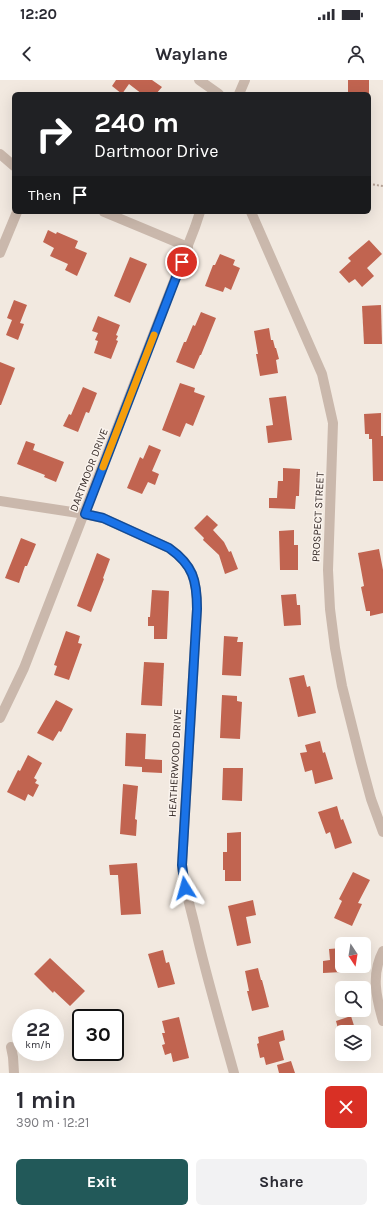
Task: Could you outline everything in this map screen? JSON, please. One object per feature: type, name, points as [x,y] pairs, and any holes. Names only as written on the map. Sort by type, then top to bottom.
[{"type":"street","points":[[199,80],[216,92]]},
{"type":"street","points":[[240,92],[245,80]]},
{"type":"street","points":[[0,154],[12,164]]},
{"type":"street","points":[[0,253],[16,214]]},
{"type":"street","points":[[109,214],[188,247]]},
{"type":"street","name":"DARTMOOR DRIVE","points":[[0,718],[24,668],[85,514],[199,214]]},
{"type":"street","name":"DARTMOOR DRIVE","points":[[195,227],[203,214]]},
{"type":"street","name":"PROSPECT STREET","points":[[253,214],[322,374],[329,399],[333,423],[328,570],[330,609],[342,686],[367,784],[383,832]]},
{"type":"street","name":"HEATHERWOOD DRIVE","points":[[0,501],[103,518],[169,548],[188,566],[195,584],[197,609],[182,865],[187,897],[204,967],[234,1073]]},
{"type":"street","points":[[383,951],[378,961],[375,974],[378,1002],[383,1021]]},
{"type":"street","points":[[11,1046],[14,1073]]},
{"type":"path","points":[[371,184],[383,186]]},
{"type":"building","points":[[116,80],[152,80],[162,87],[158,92],[139,92],[129,84],[123,92],[120,92],[112,86]]},
{"type":"building","points":[[348,80],[369,80],[369,92],[348,92]]},
{"type":"building","points":[[48,230],[56,234],[57,232],[78,241],[75,248],[87,253],[77,276],[65,270],[68,264],[50,256],[54,248],[43,242]]},
{"type":"building","points":[[369,240],[382,254],[367,268],[374,276],[362,287],[355,279],[349,283],[339,272],[351,261],[348,258]]},
{"type":"building","points":[[220,254],[235,260],[233,265],[240,268],[231,290],[225,287],[223,292],[205,286],[213,265],[215,265]]},
{"type":"building","points":[[130,257],[147,264],[130,303],[114,296]]},
{"type":"building","points":[[14,300],[27,305],[20,323],[24,324],[18,340],[6,335],[12,320],[7,318]]},
{"type":"building","points":[[381,305],[382,344],[364,344],[362,306]]},
{"type":"building","points":[[201,312],[216,318],[194,369],[176,362],[184,342],[186,342],[193,325],[195,326]]},
{"type":"building","points":[[98,316],[120,325],[116,335],[118,336],[116,340],[118,341],[111,359],[94,353],[98,341],[95,340],[98,333],[92,331]]},
{"type":"building","points":[[269,328],[271,340],[273,340],[279,359],[276,360],[278,373],[260,376],[254,331]]},
{"type":"building","points":[[0,362],[15,368],[1,405],[0,405]]},
{"type":"building","points":[[180,383],[195,388],[194,392],[205,396],[193,426],[186,423],[180,437],[162,430]]},
{"type":"building","points":[[83,387],[97,393],[89,413],[86,412],[78,432],[63,426],[69,414],[71,415]]},
{"type":"building","points":[[286,396],[292,440],[268,443],[266,426],[273,425],[269,398]]},
{"type":"building","points":[[381,413],[381,436],[383,436],[383,481],[373,481],[372,439],[369,439],[369,434],[365,434],[364,414]]},
{"type":"building","points":[[26,441],[35,444],[33,450],[64,462],[56,482],[44,477],[45,475],[17,464]]},
{"type":"building","points":[[149,445],[161,450],[152,471],[159,474],[155,485],[148,482],[142,494],[127,488],[140,457],[143,459]]},
{"type":"building","points":[[283,468],[300,469],[299,496],[296,496],[295,509],[269,508],[269,498],[277,498],[278,481],[283,481]]},
{"type":"building","points":[[207,515],[218,525],[213,530],[224,542],[229,552],[231,551],[238,569],[225,574],[219,555],[203,540],[204,538],[194,528]]},
{"type":"building","points":[[294,530],[294,545],[298,545],[298,570],[280,570],[279,531]]},
{"type":"building","points":[[21,538],[36,544],[27,566],[25,566],[19,583],[5,578]]},
{"type":"building","points":[[379,549],[383,570],[383,613],[370,616],[370,611],[366,611],[361,587],[364,586],[358,553]]},
{"type":"building","points":[[97,553],[110,559],[91,612],[77,606]]},
{"type":"building","points":[[152,590],[169,591],[167,639],[154,639],[154,626],[148,626]]},
{"type":"building","points":[[296,594],[297,605],[300,605],[301,625],[284,626],[281,595]]},
{"type":"building","points":[[66,631],[80,636],[78,643],[82,644],[69,680],[54,675],[57,666],[54,665]]},
{"type":"building","points":[[224,636],[238,637],[237,642],[243,642],[241,676],[222,675]]},
{"type":"building","points":[[144,662],[164,663],[162,706],[141,705]]},
{"type":"building","points":[[304,675],[307,687],[310,686],[316,713],[298,717],[289,678]]},
{"type":"building","points":[[222,695],[237,696],[237,701],[242,702],[240,739],[220,738]]},
{"type":"building","points":[[56,700],[73,709],[61,732],[59,731],[53,741],[37,733]]},
{"type":"building","points":[[126,733],[146,734],[145,759],[162,760],[162,773],[142,772],[142,767],[125,766]]},
{"type":"building","points":[[320,741],[333,779],[315,784],[312,770],[305,772],[300,753],[307,752],[305,745]]},
{"type":"building","points":[[28,755],[42,763],[34,778],[37,780],[35,783],[39,785],[33,797],[28,794],[25,801],[7,792],[18,770],[20,771]]},
{"type":"building","points":[[223,768],[243,768],[242,801],[222,800]]},
{"type":"building","points":[[123,784],[138,786],[135,819],[137,820],[136,836],[120,834]]},
{"type":"building","points":[[337,806],[341,820],[343,819],[352,843],[335,849],[330,832],[326,834],[318,812]]},
{"type":"building","points":[[241,832],[241,881],[225,881],[225,870],[223,870],[223,852],[227,852],[227,833]]},
{"type":"building","points":[[137,863],[141,914],[121,915],[118,875],[110,875],[109,865]]},
{"type":"building","points":[[353,872],[370,880],[358,903],[362,904],[352,926],[334,918],[342,901],[339,899]]},
{"type":"building","points":[[253,900],[256,915],[246,917],[251,943],[237,946],[228,906]]},
{"type":"building","points":[[329,949],[335,949],[335,972],[323,973],[323,961],[330,960]]},
{"type":"building","points":[[163,950],[166,963],[169,962],[175,984],[158,988],[148,954]]},
{"type":"building","points":[[50,958],[85,991],[70,1006],[54,991],[53,993],[34,974]]},
{"type":"building","points":[[258,968],[269,1007],[252,1011],[247,991],[249,991],[245,971]]},
{"type":"building","points":[[179,1017],[189,1058],[173,1062],[171,1053],[165,1055],[162,1045],[165,1044],[162,1033],[165,1033],[162,1021]]},
{"type":"building","points":[[351,1017],[354,1025],[337,1025],[336,1021]]},
{"type":"building","points":[[283,1030],[285,1040],[279,1042],[284,1060],[266,1065],[264,1057],[260,1058],[257,1044],[259,1043],[258,1037]]},
{"type":"building","points":[[291,1061],[295,1073],[279,1073],[277,1065]]},
{"type":"slow traffic","points":[[103,467],[154,335]]},
{"type":"route","points":[[182,262],[85,514],[103,518],[169,548],[188,566],[195,584],[197,609],[182,865],[185,888]]}]
